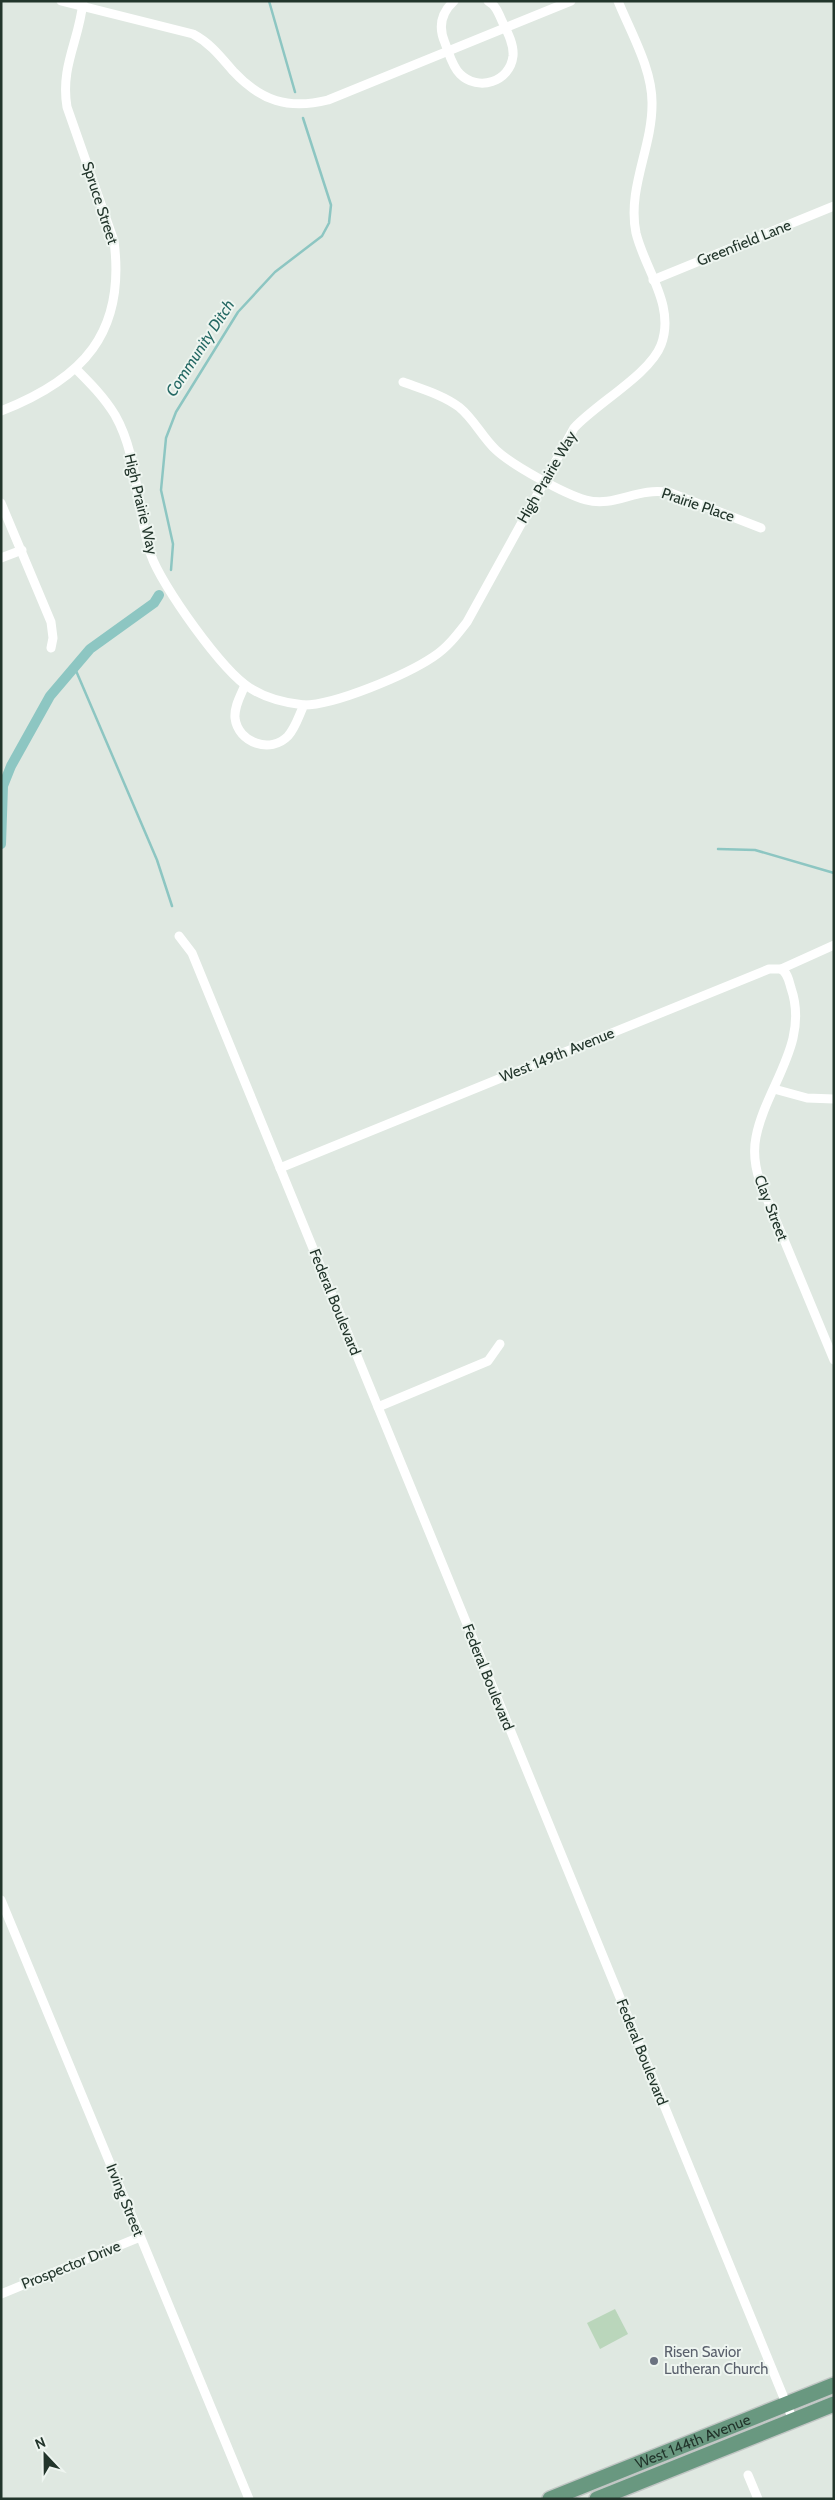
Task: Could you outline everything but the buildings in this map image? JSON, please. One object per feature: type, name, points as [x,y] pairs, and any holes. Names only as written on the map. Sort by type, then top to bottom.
[{"type":"main road","name":"West 144th Avenue","points":[[550,2499],[834,2385]]},
{"type":"main road","name":"West 144th Avenue","points":[[597,2499],[834,2404]]},
{"type":"street","points":[[61,1],[84,3],[193,34],[206,41],[238,76],[258,93],[271,100],[298,106],[328,100],[571,1]]},
{"type":"street","points":[[454,1],[447,8],[441,23],[441,31],[448,52],[458,72],[465,78],[480,84],[495,81],[508,70],[511,63],[512,46],[498,10],[488,1]]},
{"type":"street","name":"High Prairie Way","points":[[76,369],[104,399],[123,432],[147,538],[158,571],[166,586],[224,664],[245,685],[276,700],[304,705],[325,703],[345,697],[420,665],[445,648],[467,622],[574,428],[647,366],[658,352],[664,335],[666,324],[664,311],[641,248],[634,217],[636,185],[651,120],[651,88],[647,72],[618,1]]},
{"type":"street","name":"Spruce Street","points":[[1,411],[48,390],[76,369],[96,344],[110,312],[116,278],[116,260],[111,232],[67,107],[65,93],[67,66],[84,3]]},
{"type":"street","name":"Greenfield Lane","points":[[653,280],[834,206]]},
{"type":"street","name":"Prairie Place","points":[[403,382],[450,400],[470,418],[496,450],[544,480],[578,498],[598,502],[619,499],[648,490],[671,493],[761,528]]},
{"type":"street","points":[[1,503],[52,622],[53,638],[51,648]]},
{"type":"street","points":[[1,558],[22,550]]},
{"type":"street","points":[[245,685],[235,710],[235,718],[242,734],[255,744],[272,745],[287,737],[304,705]]},
{"type":"street","name":"Federal Boulevard","points":[[180,936],[192,953],[793,2420]]},
{"type":"street","name":"West 149th Avenue","points":[[280,1168],[769,969],[781,969],[834,945]]},
{"type":"street","name":"Clay Street","points":[[781,969],[786,974],[793,994],[797,1018],[790,1050],[756,1138],[756,1170],[790,1259],[834,1360]]},
{"type":"street","points":[[774,1089],[807,1098],[834,1099]]},
{"type":"street","points":[[378,1407],[488,1361],[500,1344]]},
{"type":"street","name":"Irving Street","points":[[1,1900],[248,2499]]},
{"type":"street","name":"Prospector Drive","points":[[1,2294],[140,2237]]},
{"type":"street","points":[[748,2475],[758,2499]]},
{"type":"green space","points":[[615,2309],[628,2334],[600,2349],[587,2323]]},
{"type":"waterway","name":"Community Ditch","points":[[269,1],[295,92]]},
{"type":"waterway","name":"Community Ditch","points":[[171,570],[173,544],[161,490],[166,438],[176,412],[238,312],[275,272],[322,236],[329,223],[331,205],[303,118]]},
{"type":"waterway","name":"Community Ditch","points":[[1,844],[3,786],[11,766],[50,696],[90,649],[154,603],[159,595]]},
{"type":"waterway","points":[[74,666],[157,860],[172,906]]},
{"type":"waterway","points":[[718,849],[755,850],[834,873]]},
{"type":"place","name":"Risen Savior Lutheran Church","points":[[654,2361]]}]
